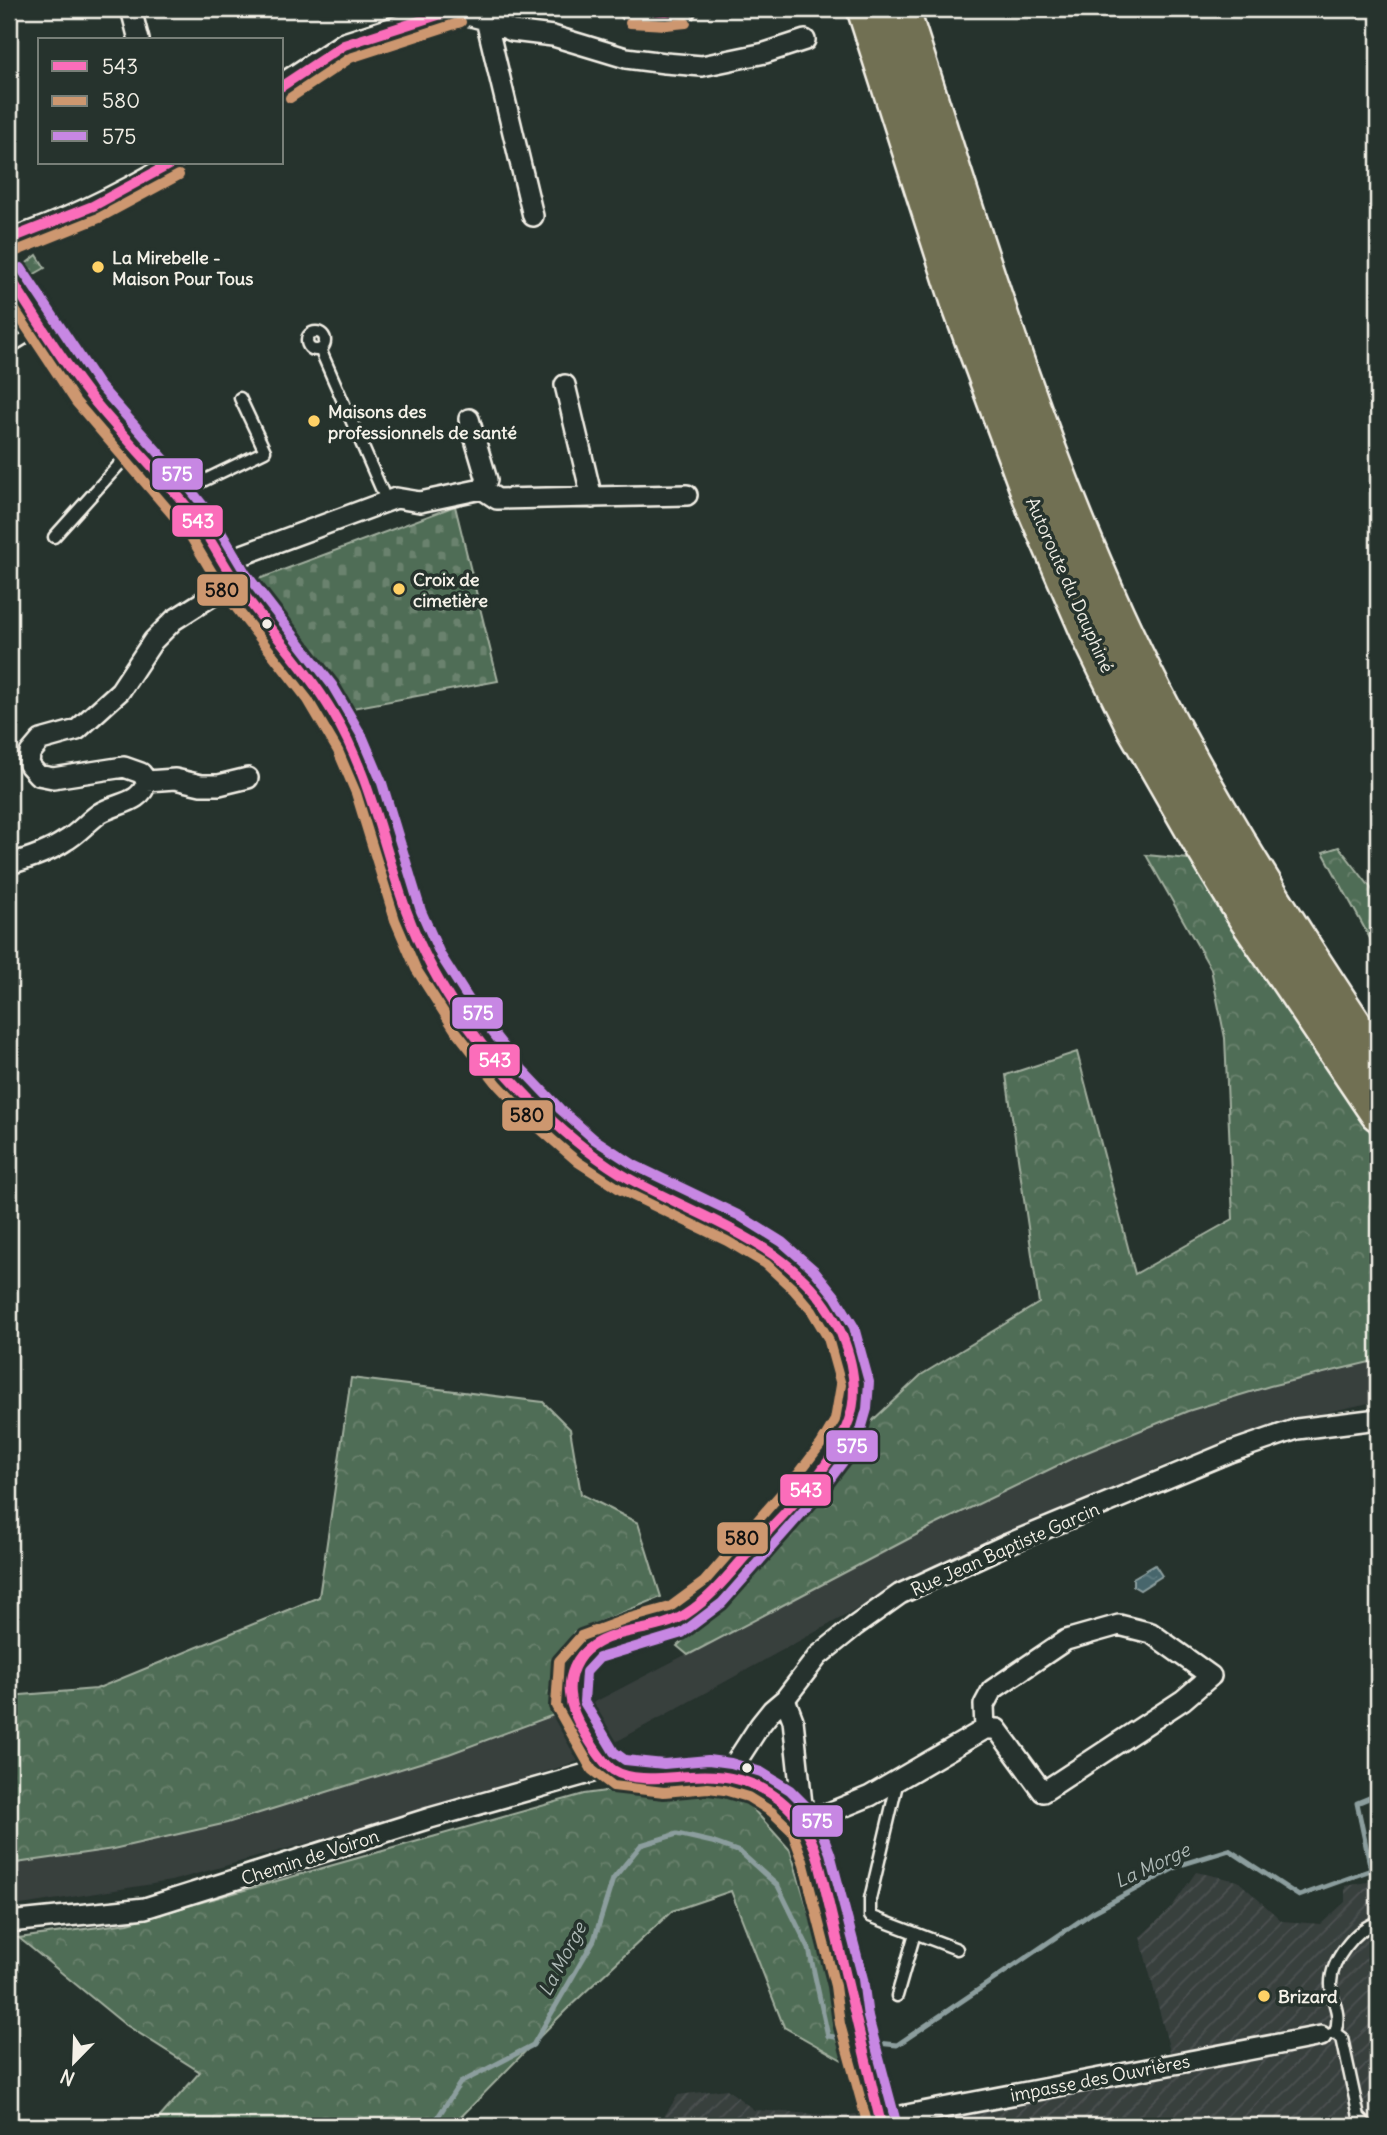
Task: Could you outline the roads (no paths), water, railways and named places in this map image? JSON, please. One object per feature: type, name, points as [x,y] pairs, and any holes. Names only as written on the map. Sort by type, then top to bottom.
[{"type":"highway","name":"Autoroute du Dauphiné","points":[[865,9],[960,305],[1035,508],[1093,642],[1134,726],[1204,848],[1247,919],[1378,1113]]},
{"type":"highway","name":"Autoroute du Dauphiné","points":[[901,9],[1037,419],[1078,526],[1116,613],[1148,681],[1230,832],[1270,899],[1378,1061]]},
{"type":"street","points":[[131,9],[138,38]]},
{"type":"street","points":[[631,9],[684,9]]},
{"type":"street","points":[[284,85],[344,45],[452,10],[512,31],[553,36],[626,58],[702,66],[765,53],[805,40]]},
{"type":"street","points":[[486,20],[533,216]]},
{"type":"street","points":[[9,239],[37,230],[170,164]]},
{"type":"street","points":[[9,276],[88,394],[201,526],[234,582],[320,692],[351,745],[369,788],[408,916],[429,963],[467,1023],[509,1076],[550,1119],[586,1150],[627,1177],[734,1229],[774,1253],[803,1279],[823,1303],[841,1332],[855,1384],[853,1407],[848,1425],[810,1482],[714,1592],[676,1620],[591,1646],[572,1666],[570,1705],[598,1753],[620,1774],[664,1778],[708,1774],[727,1776],[754,1784],[781,1801],[804,1824]]},
{"type":"street","points":[[565,385],[592,498]]},
{"type":"street","points":[[469,419],[486,480],[482,489]]},
{"type":"street","points":[[223,562],[396,498],[420,502],[482,489],[497,499],[687,495]]},
{"type":"street","points":[[147,781],[141,773],[124,767],[53,778],[38,775],[29,765],[30,753],[41,740],[77,730],[120,691],[153,641],[174,620],[234,582]]},
{"type":"street","points":[[147,781],[175,779],[201,785],[219,785],[248,778]]},
{"type":"street","points":[[9,864],[65,841],[99,814],[113,806],[135,800],[145,789],[147,781]]},
{"type":"street","name":"Rue Jean Baptiste Garcin","points":[[727,1776],[760,1724],[785,1699],[818,1656],[900,1594],[1008,1544],[1230,1452],[1297,1429],[1378,1419]]},
{"type":"street","points":[[804,1824],[870,1796],[985,1729],[997,1729],[1043,1792],[1183,1700],[1211,1676],[1152,1633],[1119,1625],[1066,1640],[992,1690],[984,1705],[985,1729]]},
{"type":"street","points":[[785,1699],[793,1720],[804,1824],[816,1857],[849,1983],[854,2020],[881,2123]]},
{"type":"street","name":"Chemin de Voiron","points":[[9,1922],[145,1908],[430,1818],[593,1772],[598,1753]]},
{"type":"street","name":"impasse des Ouvrières","points":[[881,2123],[1328,2035]]},
{"type":"lane","points":[[9,348],[43,327]]},
{"type":"lane","points":[[320,349],[387,502]]},
{"type":"lane","points":[[176,494],[265,451],[240,398]]},
{"type":"lane","points":[[54,537],[135,447]]},
{"type":"lane","points":[[898,1779],[870,1899],[870,1916],[957,1950]]},
{"type":"lane","points":[[1368,2126],[1359,2118],[1342,2038],[1328,2035],[1339,2019],[1331,1987],[1331,1972],[1365,1926],[1378,1922]]},
{"type":"lane","points":[[897,1996],[915,1933]]},
{"type":"water","points":[[1155,1565],[1162,1576],[1140,1590],[1133,1586],[1133,1578]]},
{"type":"waterway","name":"La Morge","points":[[877,2043],[897,2045],[1093,1912],[1180,1865],[1229,1850],[1299,1896],[1371,1870],[1357,1803],[1374,1796],[1378,1800]]},
{"type":"waterway","name":"La Morge","points":[[432,2126],[460,2083],[533,2045],[594,1940],[613,1879],[641,1845],[677,1834],[740,1852],[778,1886],[809,1949],[828,2036],[849,2039]]},
{"type":"place","name":"La Mirebelle - Maison Pour Tous","points":[[98,267]]},
{"type":"place","name":"Maisons des professionnels de santé","points":[[314,421]]},
{"type":"place","name":"Croix de cimetière","points":[[399,589]]},
{"type":"place","name":"Brizard","points":[[1264,1996]]}]
